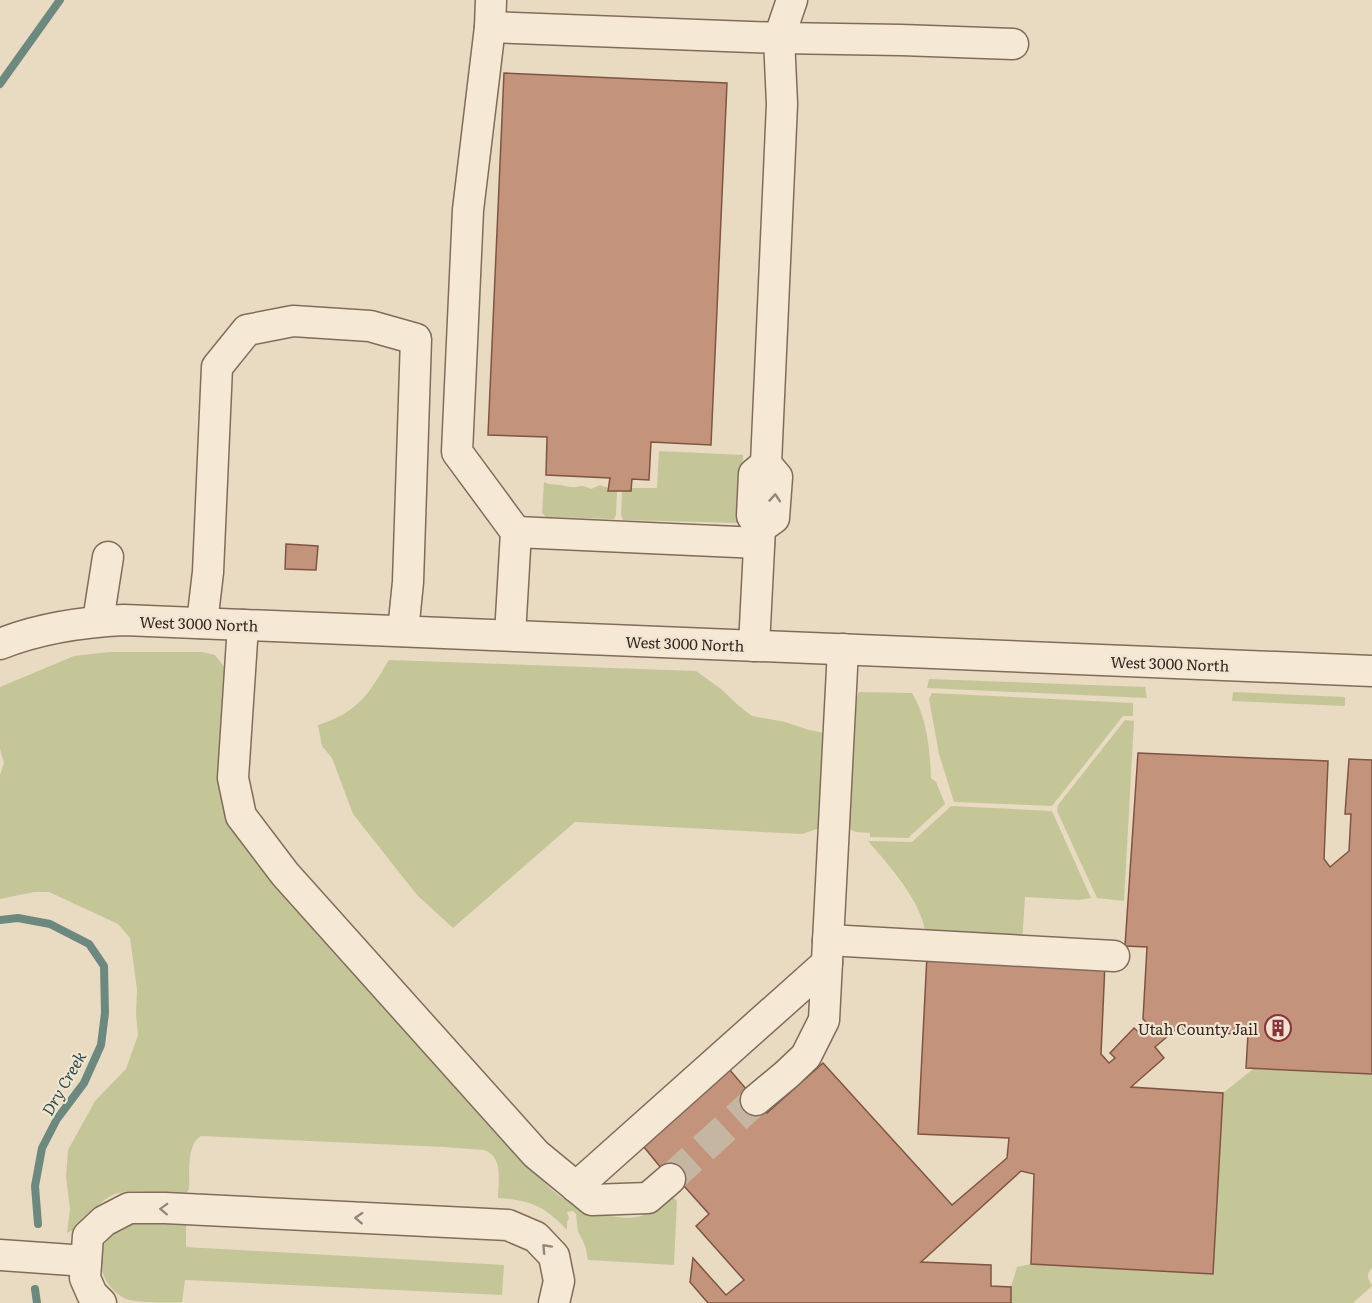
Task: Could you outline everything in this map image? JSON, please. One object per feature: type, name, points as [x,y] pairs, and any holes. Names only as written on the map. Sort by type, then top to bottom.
[{"type":"street","points":[[754,646],[760,535],[774,518],[777,477],[766,464],[782,104],[779,38],[792,0]]},
{"type":"street","points":[[510,635],[516,532],[457,452],[468,210],[490,13],[779,38],[1013,44]]},
{"type":"street","points":[[202,623],[208,572],[218,368],[247,330],[293,321],[370,326],[416,339],[408,582],[403,631]]},
{"type":"street","points":[[516,532],[760,535]]},
{"type":"street","points":[[98,621],[108,557]]},
{"type":"street","name":"West 3000 North","points":[[0,644],[47,629],[72,624],[124,620],[1372,671]]},
{"type":"street","points":[[243,625],[233,778],[241,816],[285,874],[536,1154],[592,1200],[648,1198],[670,1179]]},
{"type":"street","points":[[756,1100],[806,1056],[824,1020],[843,649]]},
{"type":"street","points":[[576,1186],[827,952],[1114,956]]},
{"type":"street","points":[[101,1303],[92,1294],[85,1278],[88,1236],[104,1221],[129,1208],[508,1225],[536,1237],[554,1256],[559,1281],[554,1303]]},
{"type":"street","points":[[0,1255],[86,1262]]},
{"type":"green space","points":[[659,451],[743,455],[740,523],[623,520],[621,515],[622,491],[631,491],[631,488],[657,488]]},
{"type":"green space","points":[[544,482],[569,487],[584,486],[591,489],[600,485],[617,491],[616,515],[614,519],[546,517],[542,513]]},
{"type":"green space","points":[[109,652],[202,652],[215,655],[225,668],[230,821],[238,837],[557,1194],[598,1213],[632,1218],[645,1215],[672,1196],[677,1201],[674,1265],[588,1260],[586,1249],[578,1232],[576,1214],[573,1211],[567,1212],[569,1218],[567,1230],[551,1215],[536,1206],[498,1198],[497,1164],[490,1153],[484,1150],[444,1147],[201,1136],[196,1140],[191,1153],[187,1192],[169,1194],[133,1191],[115,1194],[101,1203],[76,1228],[67,1233],[70,1209],[66,1177],[68,1150],[95,1101],[126,1069],[138,1035],[137,989],[130,938],[118,924],[49,892],[34,892],[0,899],[0,775],[4,763],[0,749],[0,687],[74,656]]},
{"type":"green space","points":[[389,660],[696,671],[752,716],[830,734],[826,826],[802,834],[575,822],[453,928],[417,895],[353,814],[332,758],[322,746],[318,725],[335,719],[357,704],[369,692]]},
{"type":"green space","points":[[929,679],[1145,687],[1147,698],[927,688]]},
{"type":"green space","points":[[859,692],[912,693],[921,713],[929,745],[931,778],[936,782],[945,804],[908,838],[870,837],[870,833],[856,832],[847,828],[856,698]]},
{"type":"green space","points":[[1233,692],[1345,697],[1345,706],[1232,701]]},
{"type":"green space","points":[[932,693],[1133,703],[1133,716],[1123,716],[1052,806],[954,802],[939,754],[929,699]]},
{"type":"green space","points":[[1125,720],[1134,721],[1124,901],[1097,898],[1057,811],[1058,805]]},
{"type":"green space","points":[[951,806],[1052,811],[1091,898],[1079,900],[1025,897],[1022,944],[927,937],[912,898],[868,841],[912,842]]},
{"type":"green space","points":[[1253,1069],[1372,1074],[1372,1268],[1368,1273],[1368,1278],[1372,1286],[1353,1303],[1011,1303],[1011,1287],[1017,1267],[1031,1264],[1213,1274],[1223,1093]]},
{"type":"green space","points":[[134,1221],[186,1225],[186,1247],[504,1265],[502,1295],[185,1280],[182,1302],[126,1299],[112,1289],[107,1282],[103,1274],[101,1256],[107,1240],[119,1229]]},
{"type":"building","points":[[504,73],[727,83],[711,445],[651,442],[649,480],[632,479],[631,491],[608,491],[610,478],[546,475],[547,437],[488,435]]},
{"type":"building","points":[[286,544],[318,546],[316,570],[285,569]]},
{"type":"building","name":"Utah County Jail","points":[[1138,753],[1328,761],[1324,859],[1330,867],[1349,851],[1351,814],[1345,814],[1349,759],[1372,760],[1372,1074],[1246,1068],[1248,1034],[1186,1033],[1181,1025],[1155,1047],[1164,1058],[1131,1087],[1223,1093],[1213,1274],[1031,1264],[1034,1174],[1021,1171],[921,1262],[991,1265],[991,1286],[1011,1287],[1011,1303],[708,1303],[690,1282],[693,1258],[726,1295],[744,1280],[696,1226],[709,1214],[684,1186],[679,1190],[644,1147],[729,1069],[767,1113],[823,1063],[952,1205],[1007,1158],[1009,1138],[918,1134],[927,955],[1105,963],[1101,1054],[1109,1063],[1115,1058],[1110,1053],[1134,1028],[1143,1036],[1152,1028],[1143,1019],[1147,947],[1125,946]]},
{"type":"waterway","points":[[0,84],[60,0]]},
{"type":"waterway","name":"Dry Creek","points":[[0,920],[18,918],[50,924],[89,944],[104,966],[105,1013],[101,1045],[84,1083],[57,1119],[42,1148],[35,1186],[38,1224]]},
{"type":"waterway","name":"Dry Creek","points":[[35,1289],[37,1303]]},
{"type":"tunnel","points":[[670,1179],[756,1100]]},
{"type":"place","name":"Utah County Jail","points":[[1278,1028]]}]
